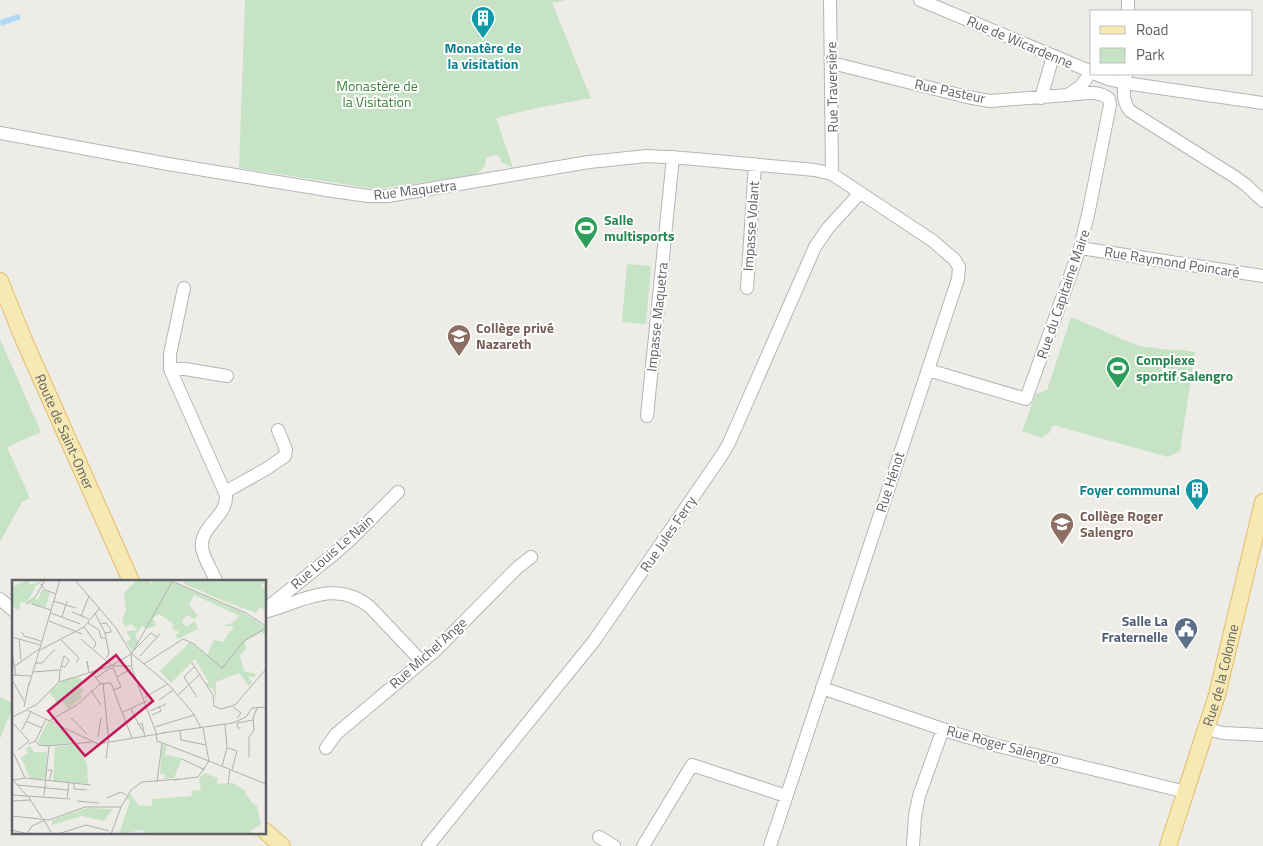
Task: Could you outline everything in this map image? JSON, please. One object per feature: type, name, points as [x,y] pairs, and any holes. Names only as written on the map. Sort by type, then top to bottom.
[{"type":"main road","name":"Route de Saint-Omer","points":[[0,280],[23,338],[131,580]]},
{"type":"main road","points":[[0,307],[21,350],[120,580]]},
{"type":"main road","name":"Rue de la Colonne","points":[[1168,846],[1207,729],[1224,668],[1262,509]]},
{"type":"main road","points":[[266,831],[282,846]]},
{"type":"street","name":"Rue Traversière","points":[[830,0],[832,174]]},
{"type":"street","name":"Rue de Wicardenne","points":[[920,0],[1090,71]]},
{"type":"street","points":[[1041,98],[1053,56]]},
{"type":"street","name":"Rue Pasteur","points":[[832,62],[975,99],[990,101],[1068,96]]},
{"type":"street","points":[[1068,96],[1090,74]]},
{"type":"street","points":[[1098,75],[1108,79],[1125,78],[1263,104]]},
{"type":"street","points":[[1125,78],[1124,103],[1130,111],[1236,176],[1263,201]]},
{"type":"street","name":"Rue du Capitaine Maire","points":[[928,370],[1026,399],[1080,248],[1110,103],[1106,96],[1098,93],[1068,96]]},
{"type":"street","name":"Rue Maquetra","points":[[0,133],[168,164],[375,197],[589,162],[647,156],[755,164],[815,170],[832,174]]},
{"type":"street","name":"Impasse Maquetra","points":[[647,416],[673,157]]},
{"type":"street","name":"Impasse Volant","points":[[746,288],[755,164]]},
{"type":"street","name":"Rue Hénot","points":[[770,846],[958,280],[959,267],[954,259],[933,241],[832,174]]},
{"type":"street","name":"Rue Jules Ferry","points":[[428,846],[594,641],[722,455],[815,247],[828,228],[860,193]]},
{"type":"street","name":"Rue Raymond Poincaré","points":[[1080,248],[1263,276]]},
{"type":"street","points":[[184,288],[170,354],[170,369],[225,492],[224,507],[206,532],[202,542],[203,551],[216,580]]},
{"type":"street","points":[[170,369],[185,369],[226,376]]},
{"type":"street","points":[[225,492],[285,456],[286,450],[278,430]]},
{"type":"street","name":"Rue Louis Le Nain","points":[[266,610],[338,550],[398,492]]},
{"type":"street","name":"Rue Michel Ange","points":[[326,748],[339,730],[422,662],[517,568],[531,557]]},
{"type":"street","points":[[266,611],[321,594],[336,593],[349,595],[370,607],[422,662]]},
{"type":"street","points":[[0,599],[12,610]]},
{"type":"street","name":"Rue Roger Salengro","points":[[822,688],[994,745],[1186,792]]},
{"type":"street","points":[[913,846],[915,816],[919,796],[942,729]]},
{"type":"street","points":[[1207,729],[1263,735]]},
{"type":"street","points":[[642,846],[692,765],[786,796]]},
{"type":"street","points":[[598,837],[614,846]]},
{"type":"green space","name":"Monastère de la Visitation","points":[[245,0],[566,0],[552,3],[591,98],[496,118],[513,168],[501,162],[501,158],[495,155],[486,158],[485,166],[476,175],[376,189],[239,168]]},
{"type":"green space","points":[[627,264],[651,266],[646,324],[622,322]]},
{"type":"green space","name":"Complexe sportif Salengro","points":[[1071,317],[1139,346],[1195,352],[1180,451],[1168,457],[1053,425],[1049,433],[1042,438],[1022,431],[1036,394],[1047,390]]},
{"type":"green space","points":[[0,339],[41,432],[7,447],[30,498],[22,502],[0,542]]},
{"type":"green space","points":[[0,697],[12,703],[12,709],[0,739]]},
{"type":"water","points":[[19,14],[21,19],[1,26],[0,20]]},
{"type":"place","name":"Monatère de la visitation","points":[[483,39]]},
{"type":"place","name":"Salle multisports","points":[[586,249]]},
{"type":"place","name":"Collège privé Nazareth","points":[[459,357]]},
{"type":"place","name":"Complexe sportif Salengro","points":[[1118,389]]},
{"type":"place","name":"Foyer communal","points":[[1197,511]]},
{"type":"place","name":"Collège Roger Salengro","points":[[1062,545]]},
{"type":"place","name":"Salle La Fraternelle","points":[[1186,650]]}]
